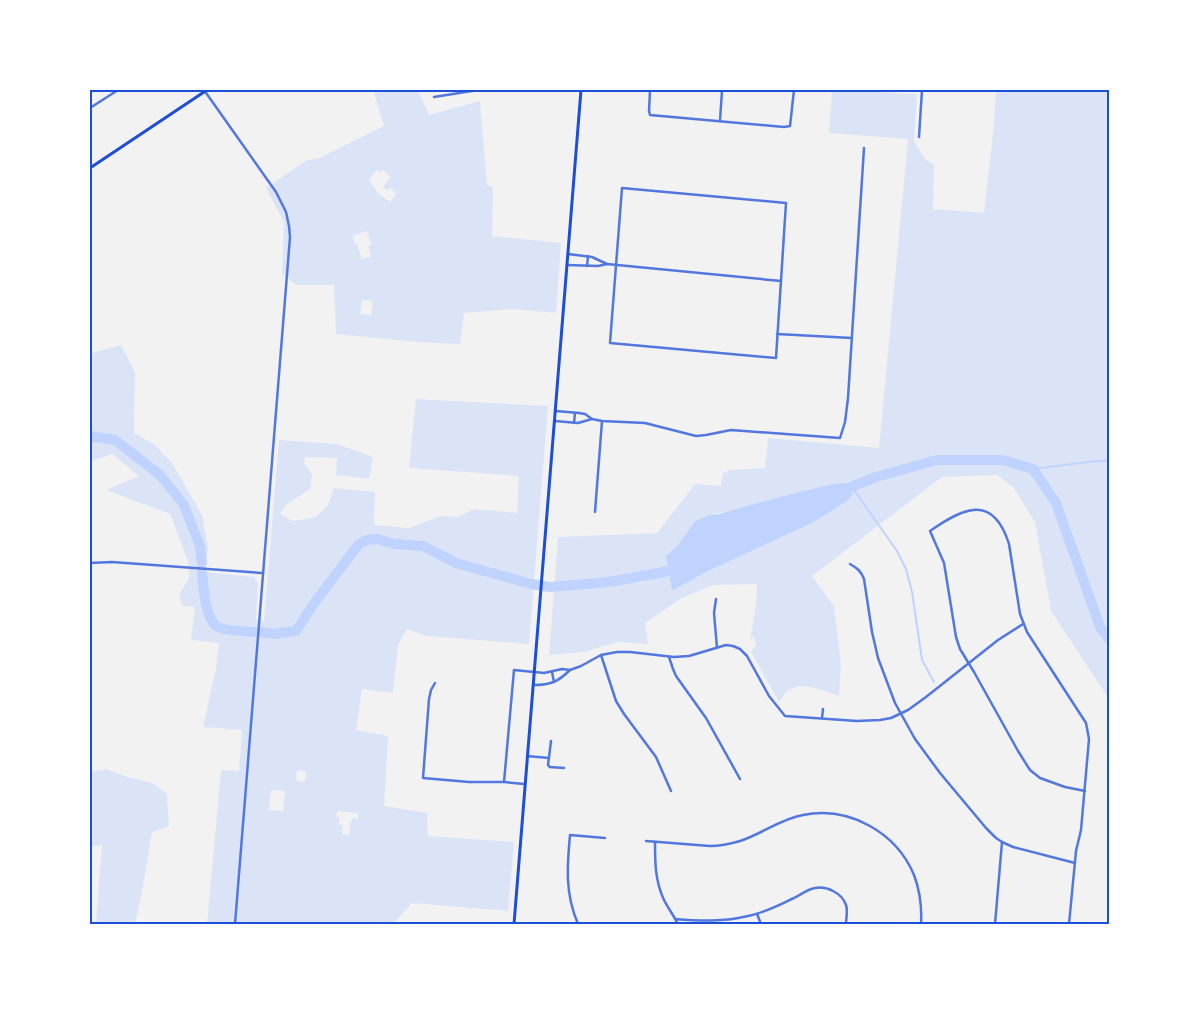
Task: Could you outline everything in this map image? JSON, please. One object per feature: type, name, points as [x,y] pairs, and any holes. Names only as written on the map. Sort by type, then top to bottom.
[{"type":"main road","points":[[514,924],[581,90]]},
{"type":"main road","points":[[90,168],[205,91]]},
{"type":"street","points":[[90,108],[118,90]]},
{"type":"street","points":[[434,97],[478,90]]},
{"type":"street","points":[[650,90],[650,115],[784,128],[790,126],[794,90]]},
{"type":"street","points":[[720,121],[722,90]]},
{"type":"street","points":[[919,138],[922,90]]},
{"type":"street","points":[[205,91],[276,192],[286,212],[289,226],[289,259],[235,924]]},
{"type":"street","points":[[556,411],[585,414],[592,419],[602,421],[645,423],[696,436],[731,430],[840,438],[845,422],[848,398],[864,148]]},
{"type":"street","points":[[622,188],[786,203],[781,280],[776,358],[610,343],[622,188]]},
{"type":"street","points":[[568,254],[588,256],[607,264]]},
{"type":"street","points":[[587,266],[588,256]]},
{"type":"street","points":[[567,265],[598,266],[607,264],[781,280]]},
{"type":"street","points":[[777,334],[852,338]]},
{"type":"street","points":[[574,422],[575,413]]},
{"type":"street","points":[[555,421],[584,422],[592,419]]},
{"type":"street","points":[[595,512],[602,421]]},
{"type":"street","points":[[1069,924],[1076,851],[1081,830],[1085,791],[1090,739],[1086,723],[1023,624],[1004,530],[994,516],[984,511],[959,513],[930,531],[944,563],[956,637],[960,649],[1030,770],[1045,781],[1085,791]]},
{"type":"street","points":[[90,563],[112,562],[262,573]]},
{"type":"street","points":[[850,564],[861,572],[864,579],[878,658],[900,714],[915,740],[986,828],[1002,842],[1013,847],[1075,863]]},
{"type":"street","points":[[716,599],[714,613],[717,648]]},
{"type":"street","points":[[533,686],[558,681],[570,670],[602,655],[630,652],[669,657],[689,656],[726,645],[740,649],[746,656],[769,696],[784,716],[857,721],[880,720],[900,714],[926,697],[1008,632],[1023,624]]},
{"type":"street","points":[[602,655],[616,701],[656,757],[671,791]]},
{"type":"street","points":[[669,657],[676,676],[706,718],[740,779]]},
{"type":"street","points":[[504,782],[514,670],[544,673],[562,669],[570,670]]},
{"type":"street","points":[[552,672],[554,682]]},
{"type":"street","points":[[435,683],[429,699],[423,778],[524,784]]},
{"type":"street","points":[[822,718],[823,708]]},
{"type":"street","points":[[551,742],[548,765],[550,767],[564,768]]},
{"type":"street","points":[[526,756],[549,758]]},
{"type":"street","points":[[646,841],[721,846],[741,841],[784,820],[804,814],[825,813],[856,819],[883,834],[910,866],[918,886],[921,924]]},
{"type":"street","points":[[578,924],[568,889],[567,862],[570,835],[605,838]]},
{"type":"street","points":[[655,842],[658,882],[664,900],[678,924]]},
{"type":"street","points":[[995,924],[1002,842]]},
{"type":"street","points":[[675,919],[730,920],[765,912],[814,888],[823,888],[840,895],[846,904],[846,924]]},
{"type":"street","points":[[757,914],[761,924]]},
{"type":"shaded area","points":[[373,90],[418,90],[429,115],[480,101],[487,185],[493,187],[492,236],[561,243],[556,313],[512,309],[464,313],[460,344],[336,334],[334,285],[296,285],[282,274],[284,222],[266,188],[307,160],[319,158],[384,126]],"holes":[[[377,170],[380,172],[383,170],[391,177],[383,187],[387,190],[391,188],[396,194],[390,202],[378,193],[369,180]],[[367,231],[371,245],[368,246],[371,257],[362,259],[353,236]],[[362,300],[373,301],[371,315],[360,314]]]},
{"type":"shaded area","points":[[832,90],[917,94],[914,141],[925,159],[934,165],[933,209],[984,213],[996,90],[1109,90],[1109,699],[1051,611],[1035,522],[1013,487],[997,475],[942,477],[812,576],[834,606],[841,665],[839,696],[812,687],[798,686],[786,692],[779,702],[751,652],[756,645],[754,636],[750,640],[756,605],[757,584],[713,585],[682,598],[645,623],[648,644],[617,642],[584,652],[549,655],[558,537],[657,533],[695,484],[721,486],[723,473],[729,470],[765,468],[768,438],[879,448],[908,139],[829,133]],"holes":[[[776,498],[836,508],[812,523],[706,572],[672,591],[666,556],[678,545],[695,521],[709,515],[739,509]]]},
{"type":"shaded area","points":[[121,345],[135,372],[134,433],[154,444],[172,463],[202,515],[208,547],[205,572],[254,577],[258,583],[256,620],[264,621],[279,440],[337,444],[373,457],[369,479],[336,475],[337,458],[305,457],[304,464],[312,474],[310,489],[286,505],[280,514],[293,521],[316,517],[328,505],[334,488],[375,492],[374,525],[409,528],[441,516],[457,517],[475,509],[517,513],[519,476],[409,468],[416,399],[548,406],[529,644],[427,636],[407,629],[398,645],[393,693],[362,689],[356,730],[388,736],[384,806],[427,813],[428,836],[514,842],[508,911],[412,903],[393,924],[207,924],[221,770],[239,771],[242,730],[203,727],[216,668],[219,643],[191,640],[195,607],[183,606],[179,595],[189,578],[188,561],[170,514],[106,490],[139,476],[112,454],[92,461],[90,453],[90,354]],"holes":[[[297,770],[306,772],[305,782],[296,780]],[[271,790],[285,791],[283,811],[269,810]],[[337,811],[358,813],[358,819],[352,818],[352,822],[350,822],[349,835],[342,834],[343,825],[339,825],[340,817],[336,817]]]},
{"type":"shaded area","points":[[106,769],[127,777],[152,783],[167,794],[169,826],[152,832],[135,924],[96,924],[102,845],[90,847],[90,772]]},
{"type":"water","points":[[843,483],[849,484],[852,495],[836,508],[812,523],[706,572],[672,591],[666,556],[678,545],[695,521],[709,515]]},
{"type":"waterway","points":[[90,436],[115,440],[160,475],[184,505],[200,546],[202,563]]},
{"type":"waterway","points":[[839,492],[876,477],[937,460],[1003,460],[1033,469],[1056,503],[1100,627],[1109,639]]},
{"type":"waterway","points":[[1033,469],[1109,461]]},
{"type":"waterway","points":[[852,487],[897,551],[906,569],[912,592],[922,660],[934,682]]},
{"type":"waterway","points":[[262,632],[274,634],[296,631],[315,602],[359,544],[367,540],[377,539],[395,544],[423,546],[456,563],[531,584],[550,587],[609,582],[669,571],[679,564]]},
{"type":"waterway","points":[[202,572],[207,610],[214,623],[218,627],[225,629],[254,632]]}]
